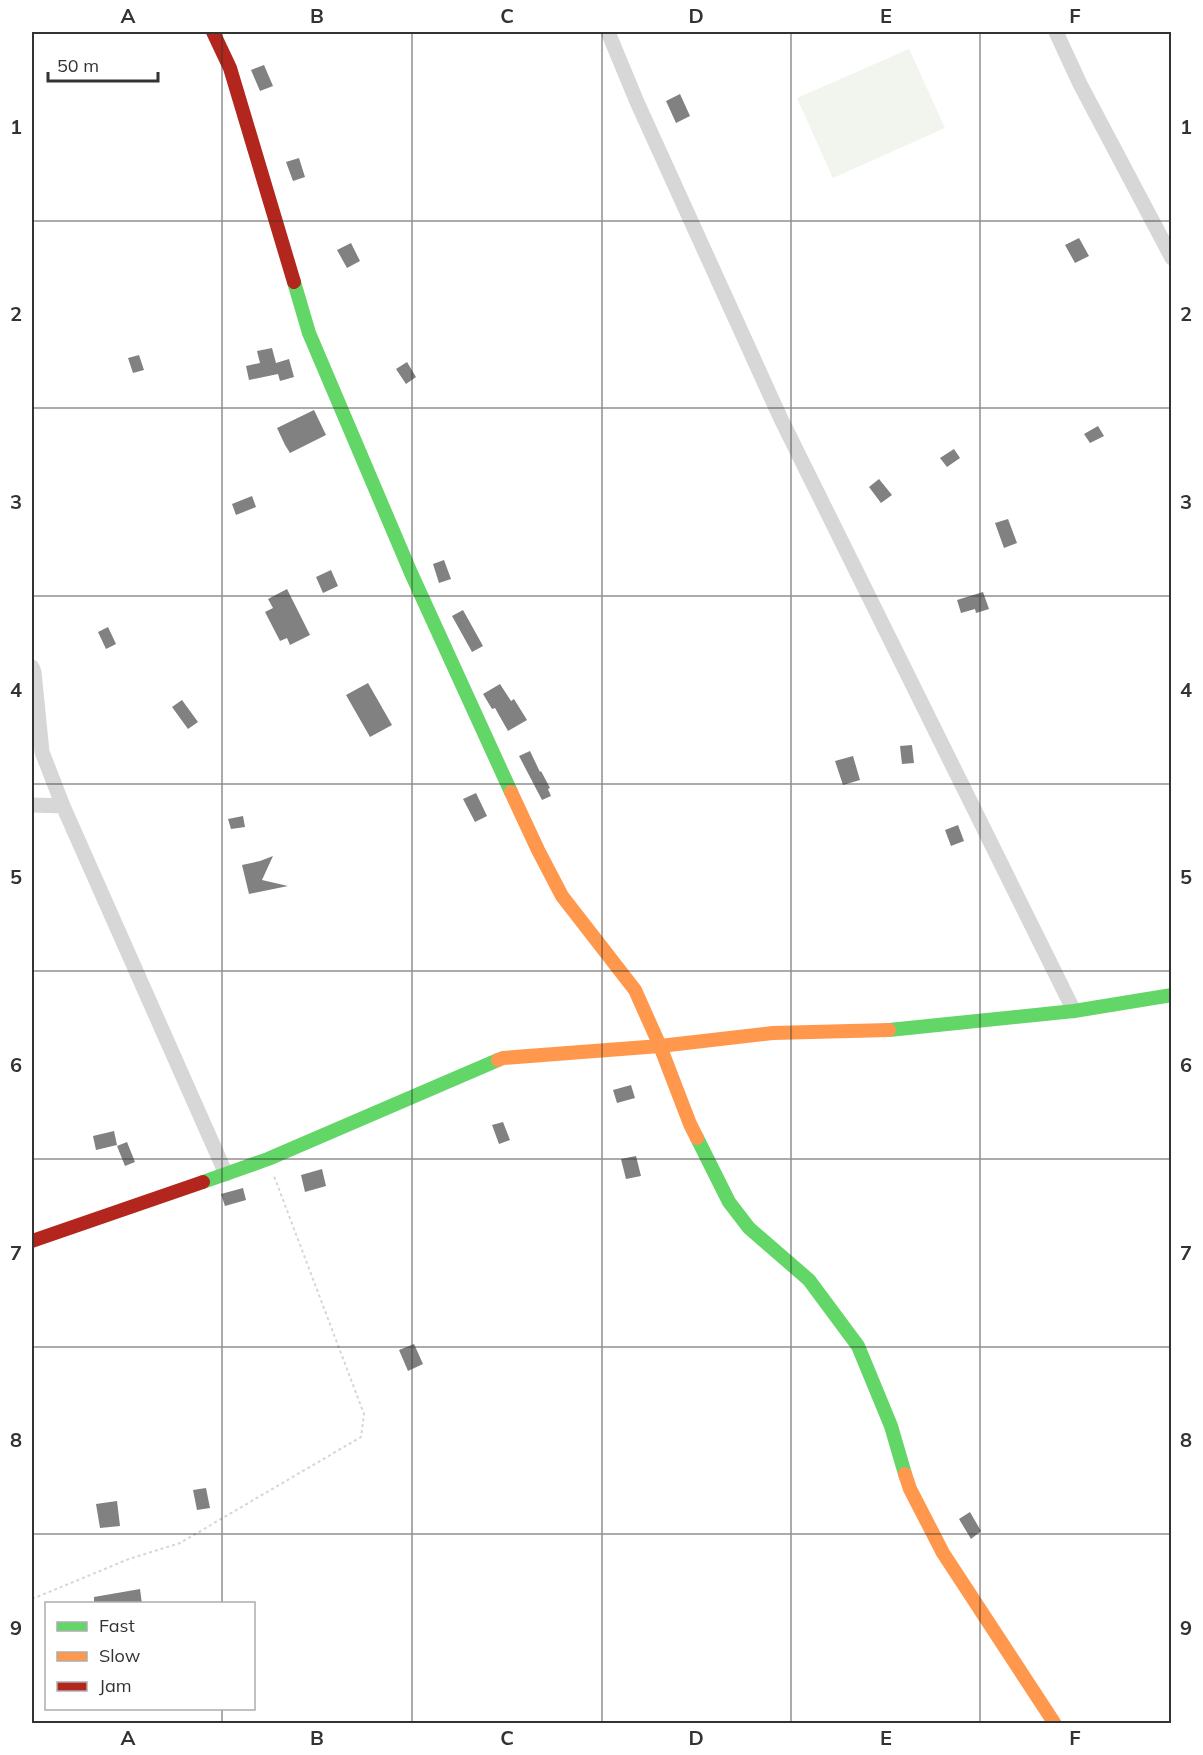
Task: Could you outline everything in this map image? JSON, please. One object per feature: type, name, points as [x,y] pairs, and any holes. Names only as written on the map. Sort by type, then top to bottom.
[{"type":"street","points":[[213,32],[230,69],[309,333],[411,573],[538,850],[562,896],[635,990],[660,1046],[690,1124],[729,1202],[749,1228],[809,1280],[858,1346],[891,1426],[910,1489],[943,1553],[1055,1724]]},
{"type":"street","points":[[608,32],[637,102],[780,417],[1074,1011]]},
{"type":"street","points":[[1056,32],[1080,84],[1172,258]]},
{"type":"street","points":[[32,667],[42,752],[63,806],[226,1174]]},
{"type":"street","points":[[32,806],[63,806]]},
{"type":"street","points":[[32,1241],[268,1159],[503,1058],[660,1046],[773,1033],[901,1030],[1074,1011],[1172,995]]},
{"type":"path","points":[[32,1599],[129,1559],[180,1543],[361,1437],[364,1414],[268,1159]]},
{"type":"shaded area","points":[[909,49],[945,128],[833,178],[797,98]]},
{"type":"building","points":[[264,65],[273,86],[260,91],[251,70]]},
{"type":"building","points":[[680,94],[690,116],[676,123],[666,101]]},
{"type":"building","points":[[299,158],[305,177],[293,181],[286,162]]},
{"type":"building","points":[[1079,238],[1089,256],[1075,263],[1065,245]]},
{"type":"building","points":[[351,243],[360,261],[347,268],[337,250]]},
{"type":"building","points":[[272,348],[276,363],[289,359],[294,377],[280,381],[278,374],[249,380],[246,366],[260,363],[257,351]]},
{"type":"building","points":[[139,355],[144,370],[133,373],[128,358]]},
{"type":"building","points":[[407,362],[416,377],[406,384],[396,369]]},
{"type":"building","points":[[314,410],[326,435],[290,453],[277,428]]},
{"type":"building","points":[[1098,426],[1104,436],[1090,443],[1084,434]]},
{"type":"building","points":[[954,449],[960,458],[947,467],[940,458]]},
{"type":"building","points":[[879,479],[892,495],[881,503],[869,487]]},
{"type":"building","points":[[252,496],[256,507],[236,515],[232,504]]},
{"type":"building","points":[[1008,519],[1017,543],[1004,548],[995,523]]},
{"type":"building","points":[[444,560],[451,579],[439,583],[433,564]]},
{"type":"building","points":[[331,570],[338,586],[323,593],[316,577]]},
{"type":"building","points":[[287,589],[310,635],[290,645],[287,638],[280,641],[265,612],[273,608],[268,599]]},
{"type":"building","points":[[983,592],[989,609],[976,613],[975,609],[961,613],[957,600]]},
{"type":"building","points":[[463,610],[483,646],[472,652],[452,616]]},
{"type":"building","points":[[108,627],[116,644],[106,649],[98,632]]},
{"type":"building","points":[[368,683],[392,725],[370,737],[346,695]]},
{"type":"building","points":[[500,684],[511,701],[514,699],[527,720],[508,731],[495,708],[492,709],[483,694]]},
{"type":"building","points":[[182,700],[198,722],[188,729],[172,707]]},
{"type":"building","points":[[912,745],[914,763],[902,764],[900,746]]},
{"type":"building","points":[[530,751],[550,788],[548,789],[551,796],[542,800],[519,756]]},
{"type":"building","points":[[853,756],[860,780],[843,785],[835,761]]},
{"type":"building","points":[[476,793],[487,816],[475,822],[463,799]]},
{"type":"building","points":[[243,816],[245,827],[231,829],[228,819]]},
{"type":"building","points":[[958,825],[964,841],[951,846],[945,830]]},
{"type":"building","points":[[273,856],[262,880],[288,886],[249,894],[242,865]]},
{"type":"building","points":[[631,1085],[635,1098],[617,1103],[613,1090]]},
{"type":"building","points":[[503,1122],[510,1140],[499,1144],[492,1125]]},
{"type":"building","points":[[114,1131],[117,1145],[96,1150],[93,1136]]},
{"type":"building","points":[[127,1142],[135,1162],[125,1166],[117,1146]]},
{"type":"building","points":[[636,1156],[641,1176],[626,1179],[621,1159]]},
{"type":"building","points":[[322,1169],[326,1186],[305,1192],[301,1175]]},
{"type":"building","points":[[243,1188],[246,1200],[225,1206],[221,1194]]},
{"type":"building","points":[[414,1344],[423,1364],[408,1371],[399,1350]]},
{"type":"building","points":[[206,1488],[210,1508],[197,1510],[193,1490]]},
{"type":"building","points":[[117,1501],[120,1526],[100,1528],[96,1504]]},
{"type":"building","points":[[970,1512],[981,1531],[971,1539],[959,1519]]},
{"type":"building","points":[[140,1589],[142,1602],[94,1602],[94,1597]]},
{"type":"traffic: fast","points":[[294,282],[309,333],[411,573],[511,792]]},
{"type":"traffic: fast","points":[[889,1030],[1074,1011],[1172,995]]},
{"type":"traffic: fast","points":[[203,1182],[268,1159],[498,1060]]},
{"type":"traffic: fast","points":[[697,1138],[729,1202],[749,1228],[809,1280],[858,1346],[891,1426],[905,1474]]},
{"type":"traffic: slow","points":[[511,792],[562,896],[635,990],[697,1138]]},
{"type":"traffic: slow","points":[[498,1060],[660,1046],[773,1033],[889,1030]]},
{"type":"traffic: slow","points":[[905,1474],[910,1489],[943,1553],[1055,1724]]},
{"type":"traffic: jam","points":[[213,32],[230,68],[294,282]]},
{"type":"traffic: jam","points":[[32,1241],[203,1182]]}]
